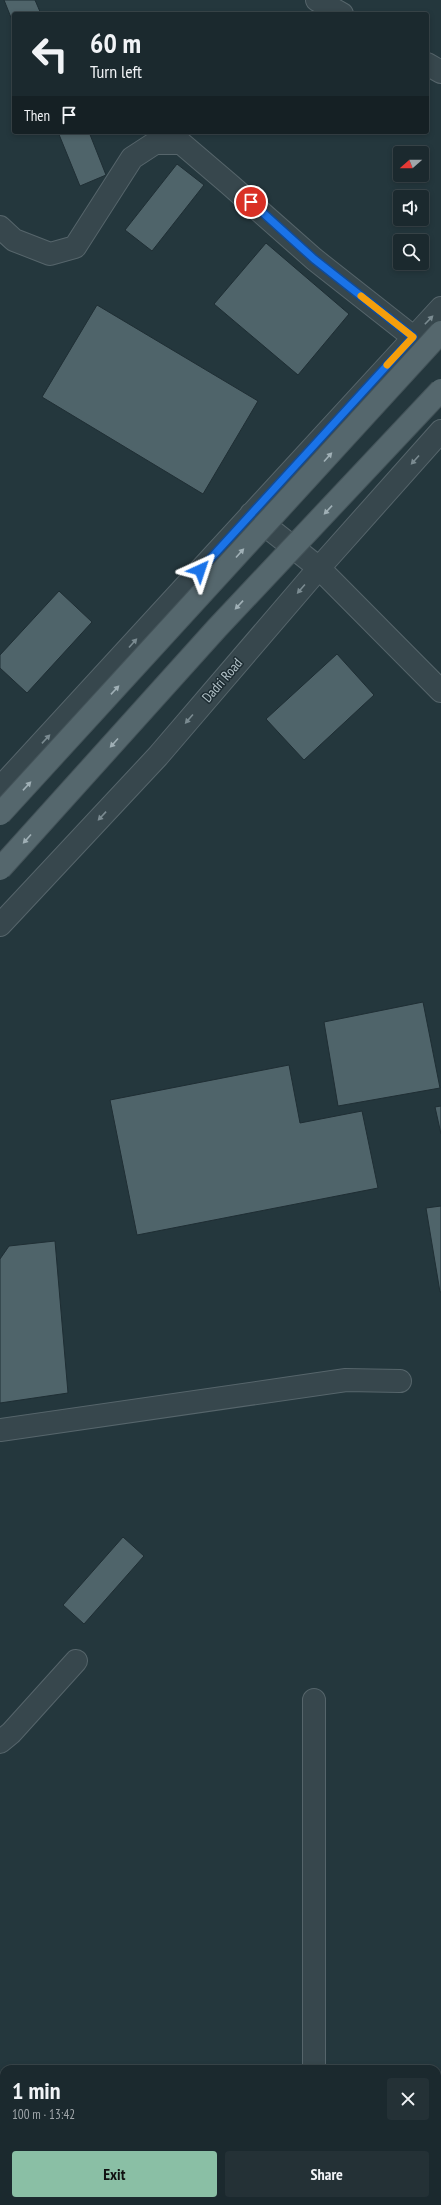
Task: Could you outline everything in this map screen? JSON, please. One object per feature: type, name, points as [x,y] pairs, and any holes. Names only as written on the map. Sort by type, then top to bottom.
[{"type":"main road","points":[[0,814],[441,332]]},
{"type":"main road","points":[[0,868],[217,628],[441,390]]},
{"type":"street","points":[[318,0],[339,12]]},
{"type":"street","points":[[429,65],[441,72]]},
{"type":"street","points":[[0,227],[14,240],[50,254],[75,246],[132,158],[155,143],[181,144],[314,259],[413,337]]},
{"type":"street","points":[[0,788],[441,308]]},
{"type":"street","name":"Dadri Road","points":[[0,925],[158,756],[319,568],[441,431]]},
{"type":"street","points":[[251,514],[319,568],[441,691]]},
{"type":"street","points":[[0,1430],[346,1380],[400,1381]]},
{"type":"street","points":[[0,1742],[11,1733],[76,1661]]},
{"type":"street","points":[[314,1700],[314,2065]]},
{"type":"building","points":[[4,0],[35,0],[40,12],[12,12],[12,20]]},
{"type":"building","points":[[59,134],[90,134],[106,175],[80,186]]},
{"type":"building","points":[[177,164],[204,185],[152,251],[125,230]]},
{"type":"building","points":[[266,243],[349,314],[298,375],[214,304]]},
{"type":"building","points":[[97,305],[258,401],[203,494],[42,397]]},
{"type":"building","points":[[59,591],[92,622],[27,693],[0,668],[0,655]]},
{"type":"building","points":[[337,654],[374,695],[304,760],[266,719]]},
{"type":"building","points":[[423,1002],[440,1088],[338,1106],[324,1022]]},
{"type":"building","points":[[289,1065],[300,1123],[362,1111],[378,1188],[137,1235],[110,1100]]},
{"type":"building","points":[[441,1106],[441,1134],[435,1107]]},
{"type":"building","points":[[441,1206],[441,1292],[440,1292],[426,1208]]},
{"type":"building","points":[[55,1241],[68,1393],[0,1403],[0,1259],[9,1246]]},
{"type":"building","points":[[123,1537],[144,1556],[84,1624],[63,1605]]},
{"type":"slow traffic","points":[[361,296],[413,337],[387,365]]},
{"type":"route","points":[[200,570],[413,337],[314,259],[251,202]]}]
